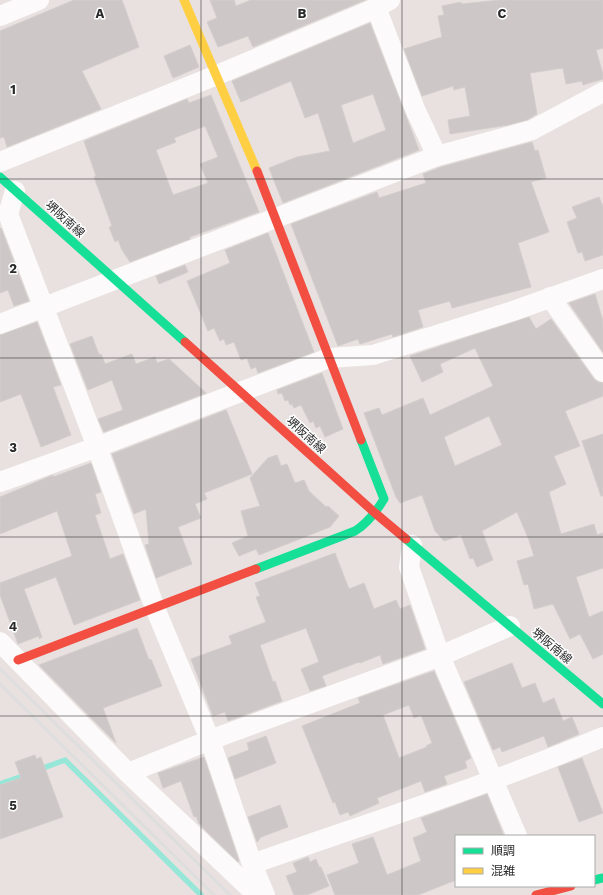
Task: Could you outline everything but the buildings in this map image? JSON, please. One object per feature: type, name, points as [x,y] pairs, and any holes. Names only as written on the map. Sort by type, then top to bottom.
[{"type":"street","points":[[6,9],[39,0]]},
{"type":"street","points":[[18,660],[355,531],[363,527],[384,499],[257,171],[184,0]]},
{"type":"street","points":[[0,162],[217,75],[383,4],[415,109],[437,156]]},
{"type":"street","points":[[0,324],[96,286],[116,281],[437,156],[532,130],[603,92]]},
{"type":"street","name":"堺阪南線","points":[[0,176],[375,513],[603,704]]},
{"type":"street","points":[[15,191],[8,214],[97,447],[155,608],[210,740],[252,864],[266,895]]},
{"type":"street","points":[[0,482],[97,447],[329,358],[374,355],[513,311],[603,279]]},
{"type":"street","points":[[550,298],[603,372]]},
{"type":"street","points":[[412,545],[409,568],[440,656],[517,835]]},
{"type":"street","points":[[128,772],[210,740],[440,656],[510,626]]},
{"type":"street","points":[[0,642],[128,772],[257,895]]},
{"type":"street","points":[[252,864],[492,780],[603,737]]},
{"type":"street","points":[[539,891],[565,887]]},
{"type":"waterway","points":[[38,770],[65,760],[201,895]]},
{"type":"waterway","points":[[0,784],[26,775]]},
{"type":"railway","points":[[0,669],[230,895]]},
{"type":"railway","points":[[0,684],[214,895]]},
{"type":"traffic: fast","points":[[0,177],[185,342]]},
{"type":"traffic: fast","points":[[256,569],[355,531],[371,517],[384,499],[361,440]]},
{"type":"traffic: fast","points":[[406,539],[603,704]]},
{"type":"traffic: fast","points":[[595,880],[603,878]]},
{"type":"traffic: slow","points":[[184,0],[257,171]]},
{"type":"traffic: jam","points":[[257,171],[361,440]]},
{"type":"traffic: jam","points":[[185,342],[375,513],[406,539]]},
{"type":"traffic: jam","points":[[18,660],[256,569]]},
{"type":"traffic: jam","points":[[536,895],[567,887]]}]
